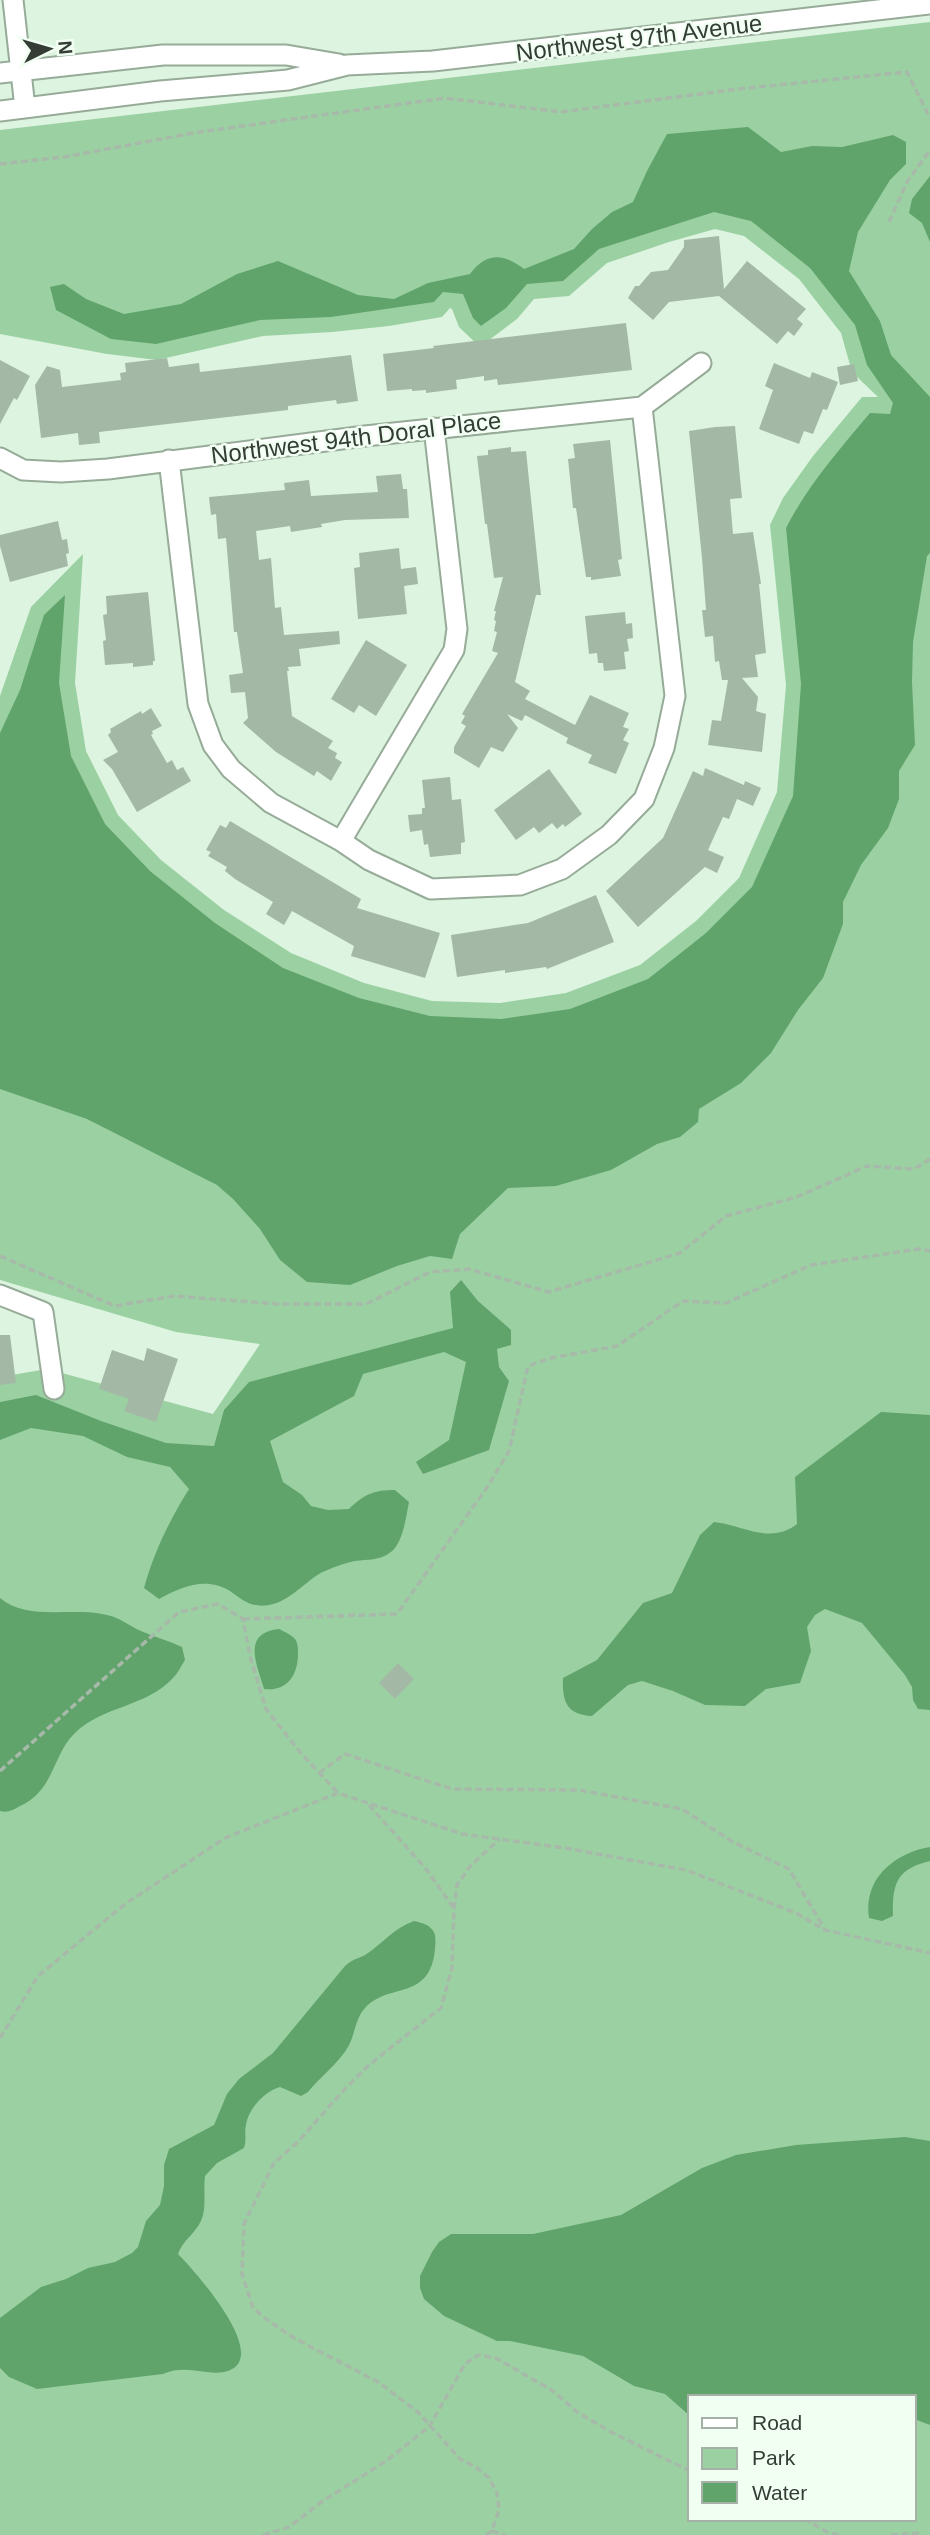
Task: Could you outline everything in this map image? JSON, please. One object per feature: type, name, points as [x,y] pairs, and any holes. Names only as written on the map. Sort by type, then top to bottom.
[{"type":"street","points":[[13,0],[25,108]]},
{"type":"street","name":"Northwest 97th Avenue","points":[[0,111],[160,91],[288,80],[346,65],[433,61],[930,4]]},
{"type":"street","name":"Northwest 97th Avenue","points":[[0,73],[163,55],[286,55],[346,65]]},
{"type":"street","points":[[169,460],[198,704],[213,745],[231,769],[271,803],[369,859],[431,889],[520,885],[562,869],[609,835],[644,799],[664,748],[675,696],[642,407],[701,363]]},
{"type":"street","name":"Northwest 94th Doral Place","points":[[0,458],[23,470],[61,472],[108,469],[434,428],[642,407]]},
{"type":"street","points":[[341,841],[454,650],[457,629],[434,428]]},
{"type":"street","points":[[0,1295],[43,1312],[54,1389]]},
{"type":"path","points":[[0,164],[64,157],[199,132],[445,98],[561,112],[738,89],[907,72],[930,118]]},
{"type":"path","points":[[889,222],[907,182],[930,150]]},
{"type":"path","points":[[0,1256],[115,1306],[174,1296],[279,1304],[366,1304],[430,1272],[469,1269],[549,1292],[680,1253],[726,1216],[797,1197],[867,1166],[914,1169],[930,1159]]},
{"type":"path","points":[[0,1771],[179,1612],[218,1604],[243,1619],[397,1614],[488,1486],[509,1451],[528,1366],[617,1346],[683,1301],[726,1303],[811,1265],[919,1249],[930,1251]]},
{"type":"path","points":[[243,1619],[250,1656],[266,1709],[338,1793],[462,1834],[565,1848],[686,1870],[796,1913],[825,1930],[930,1953]]},
{"type":"path","points":[[319,1773],[345,1754],[452,1789],[579,1790],[682,1809],[733,1842],[789,1869],[825,1930]]},
{"type":"path","points":[[0,2038],[38,1976],[125,1904],[225,1838],[338,1793]]},
{"type":"path","points":[[367,1803],[426,1869],[454,1909]]},
{"type":"path","points":[[486,2535],[492,2531],[499,2510],[497,2493],[489,2478],[460,2459],[418,2412],[377,2382],[277,2328],[253,2308],[242,2274],[244,2224],[274,2163],[298,2142],[369,2065],[441,2008],[452,1968],[457,1885],[471,1865],[500,1839]]},
{"type":"path","points":[[263,2535],[289,2527],[323,2501],[386,2461],[429,2427],[465,2364],[478,2355],[496,2357],[553,2391],[577,2412],[611,2432],[688,2469]]},
{"type":"path","points":[[808,2521],[830,2533],[841,2535]]},
{"type":"path","points":[[492,2531],[505,2535]]},
{"type":"path","points":[[891,2535],[922,2535]]},
{"type":"green space","points":[[930,22],[930,2535],[0,2535],[0,1377],[47,1369],[213,1414],[260,1344],[176,1332],[0,1280],[0,696],[31,607],[83,554],[75,683],[86,751],[118,815],[161,860],[224,910],[291,953],[364,983],[432,1001],[500,1003],[566,993],[640,965],[696,921],[739,878],[777,792],[786,685],[770,525],[783,498],[813,456],[862,397],[878,397],[852,372],[841,333],[799,279],[744,236],[715,229],[607,263],[569,296],[534,299],[517,319],[480,347],[459,327],[450,308],[442,317],[389,326],[263,336],[157,360],[107,354],[0,334],[0,130]]},
{"type":"water","points":[[748,127],[781,152],[812,146],[842,147],[893,135],[906,142],[906,164],[890,180],[858,232],[849,271],[880,321],[891,355],[930,397],[930,553],[927,556],[913,642],[915,745],[899,771],[899,799],[888,828],[861,865],[843,902],[843,924],[823,978],[798,1010],[771,1053],[741,1083],[699,1109],[698,1122],[680,1137],[657,1144],[611,1170],[556,1186],[508,1188],[460,1234],[452,1259],[430,1256],[350,1285],[307,1282],[280,1260],[260,1229],[217,1185],[87,1119],[0,1089],[0,733],[20,690],[44,615],[65,595],[59,683],[71,756],[105,824],[150,871],[215,923],[283,968],[359,998],[430,1016],[501,1019],[570,1009],[648,979],[706,933],[752,887],[793,796],[801,684],[786,528],[814,482],[870,413],[890,414],[893,403],[867,365],[855,325],[810,268],[751,221],[714,212],[599,249],[563,281],[527,284],[506,308],[481,326],[473,318],[463,294],[443,292],[434,302],[331,317],[260,320],[156,344],[111,339],[56,310],[50,287],[64,284],[86,299],[124,314],[181,304],[237,274],[278,261],[358,295],[394,299],[428,283],[470,274],[482,262],[496,257],[509,260],[524,269],[574,249],[612,212],[633,202],[667,134]]},
{"type":"water","points":[[930,176],[930,242],[922,223],[909,213],[912,199]]},
{"type":"water","points":[[461,1280],[478,1301],[511,1330],[511,1345],[497,1349],[499,1367],[509,1381],[489,1450],[423,1474],[416,1462],[449,1440],[466,1362],[444,1352],[363,1374],[354,1396],[270,1441],[283,1482],[302,1495],[311,1506],[328,1510],[349,1509],[370,1494],[395,1490],[409,1502],[401,1536],[395,1548],[387,1555],[327,1570],[276,1603],[262,1606],[252,1604],[212,1584],[185,1587],[159,1599],[144,1588],[163,1537],[189,1489],[170,1467],[127,1457],[83,1436],[31,1428],[0,1440],[0,1402],[36,1395],[166,1443],[214,1446],[224,1410],[249,1382],[453,1328],[450,1292]]},
{"type":"water","points":[[881,1412],[930,1415],[930,1710],[918,1709],[913,1700],[912,1687],[905,1675],[862,1623],[825,1609],[815,1615],[807,1627],[811,1651],[800,1683],[766,1689],[745,1706],[705,1705],[642,1681],[628,1685],[592,1716],[577,1713],[568,1706],[563,1678],[597,1660],[643,1603],[672,1593],[700,1535],[714,1522],[767,1533],[787,1530],[797,1524],[795,1477]]},
{"type":"water","points":[[0,1598],[24,1610],[112,1616],[182,1647],[185,1660],[175,1676],[162,1688],[97,1718],[74,1734],[61,1752],[40,1792],[31,1800],[6,1812],[0,1811]]},
{"type":"water","points":[[279,1629],[296,1641],[296,1669],[285,1685],[264,1689],[256,1661],[256,1643],[267,1632]]},
{"type":"water","points":[[930,1847],[930,1861],[910,1868],[899,1879],[894,1895],[893,1916],[882,1921],[869,1918],[871,1891],[884,1870],[904,1855]]},
{"type":"water","points":[[414,1921],[429,1927],[435,1935],[434,1957],[423,1980],[374,2000],[365,2008],[344,2053],[308,2092],[301,2096],[280,2087],[263,2097],[247,2119],[244,2148],[217,2163],[205,2176],[203,2216],[178,2254],[225,2312],[241,2348],[239,2362],[228,2371],[222,2372],[177,2370],[37,2389],[9,2377],[0,2368],[0,2318],[41,2287],[88,2268],[115,2262],[132,2253],[138,2247],[146,2221],[160,2205],[164,2165],[169,2149],[214,2125],[227,2094],[239,2079],[273,2053],[345,1966]]},
{"type":"water","points":[[905,2137],[930,2141],[930,2425],[916,2420],[916,2395],[688,2395],[688,2414],[665,2394],[634,2386],[583,2356],[510,2341],[497,2341],[444,2316],[424,2299],[420,2276],[439,2242],[451,2234],[533,2234],[621,2215],[702,2168],[736,2155],[796,2145]]},
{"type":"building","points":[[719,236],[724,289],[747,261],[806,309],[797,319],[803,324],[794,336],[788,331],[777,344],[719,296],[669,302],[653,320],[628,298],[635,286],[639,286],[651,272],[668,270],[684,247],[684,240]]},
{"type":"building","points":[[626,323],[632,370],[498,385],[497,379],[484,381],[484,376],[456,380],[457,389],[426,393],[426,390],[412,389],[387,391],[383,354]]},
{"type":"building","points":[[351,355],[358,401],[337,404],[336,400],[288,406],[288,410],[99,432],[100,443],[79,445],[78,433],[41,438],[35,385],[47,366],[60,370],[62,387],[121,380],[120,373],[126,372],[125,363],[167,358],[169,367],[199,363],[200,372]]},
{"type":"building","points":[[0,360],[30,376],[0,424]]},
{"type":"building","points":[[774,363],[810,378],[812,372],[838,382],[827,410],[823,409],[813,434],[804,431],[799,444],[759,429],[773,390],[765,386]]},
{"type":"building","points":[[854,364],[858,381],[840,385],[837,367]]},
{"type":"building","points":[[735,426],[742,498],[730,499],[733,534],[753,532],[761,584],[766,653],[755,655],[758,677],[742,678],[758,697],[756,711],[766,714],[762,752],[708,745],[712,720],[721,721],[728,680],[722,680],[719,661],[715,662],[713,636],[705,637],[702,558],[689,431]]},
{"type":"building","points":[[610,440],[622,559],[618,560],[621,576],[591,580],[591,577],[586,577],[576,508],[573,508],[568,459],[575,458],[573,444]]},
{"type":"building","points":[[511,447],[511,452],[526,451],[541,595],[536,595],[515,682],[530,691],[525,699],[575,725],[590,695],[629,713],[623,727],[629,729],[623,740],[629,743],[616,774],[588,763],[592,755],[566,743],[568,738],[525,715],[522,721],[507,714],[518,728],[503,752],[491,747],[479,768],[454,753],[454,747],[466,726],[461,723],[465,716],[462,714],[498,653],[492,651],[497,632],[494,631],[494,611],[503,577],[494,578],[477,456],[488,455],[488,450]]},
{"type":"building","points":[[401,474],[403,489],[407,489],[409,518],[345,520],[291,532],[290,526],[256,531],[259,560],[271,558],[275,608],[281,607],[284,635],[339,631],[340,644],[299,649],[301,666],[288,667],[287,671],[292,716],[333,741],[328,748],[337,753],[335,758],[342,762],[331,781],[317,771],[314,776],[276,752],[243,723],[248,718],[245,692],[231,693],[229,675],[243,673],[237,632],[234,632],[226,538],[218,539],[216,514],[211,515],[209,497],[285,490],[284,483],[309,480],[311,496],[378,492],[376,476]]},
{"type":"building","points":[[58,521],[62,540],[67,539],[68,566],[10,582],[0,546],[0,535]]},
{"type":"building","points":[[399,548],[401,569],[416,567],[418,584],[404,586],[407,614],[358,619],[354,568],[360,567],[359,553]]},
{"type":"building","points":[[148,592],[155,661],[153,665],[105,665],[103,615],[107,614],[106,596]]},
{"type":"building","points":[[625,612],[626,624],[632,623],[633,638],[627,639],[629,651],[624,652],[626,669],[604,671],[603,663],[598,663],[597,653],[589,654],[585,616]]},
{"type":"building","points":[[366,640],[407,665],[376,716],[359,705],[354,713],[331,699]]},
{"type":"building","points":[[151,708],[162,726],[152,731],[151,735],[167,763],[172,760],[177,770],[183,767],[191,781],[137,812],[112,769],[103,760],[118,752],[108,735],[110,729]]},
{"type":"building","points":[[705,768],[744,785],[745,781],[761,788],[753,806],[737,799],[729,819],[723,817],[708,850],[724,857],[717,873],[705,867],[638,927],[606,891],[663,838],[693,771],[703,776]]},
{"type":"building","points":[[549,769],[582,814],[565,827],[563,824],[557,829],[552,823],[539,833],[534,827],[516,840],[494,810]]},
{"type":"building","points":[[450,777],[452,800],[461,799],[465,842],[461,843],[461,854],[430,857],[428,844],[424,845],[422,830],[410,832],[408,815],[422,814],[422,808],[425,808],[422,780]]},
{"type":"building","points":[[230,821],[361,899],[357,908],[440,933],[425,978],[351,956],[354,946],[292,911],[284,925],[266,914],[273,902],[235,879],[225,871],[227,867],[208,856],[211,852],[206,850],[220,825],[226,828]]},
{"type":"building","points":[[596,895],[614,942],[547,969],[505,973],[505,970],[457,977],[451,935],[528,923]]},
{"type":"building","points":[[0,1335],[10,1335],[16,1383],[0,1385]]},
{"type":"building","points":[[147,1348],[178,1359],[156,1422],[124,1411],[129,1399],[99,1389],[112,1350],[144,1361]]},
{"type":"building","points":[[398,1663],[414,1679],[395,1699],[379,1683]]}]
